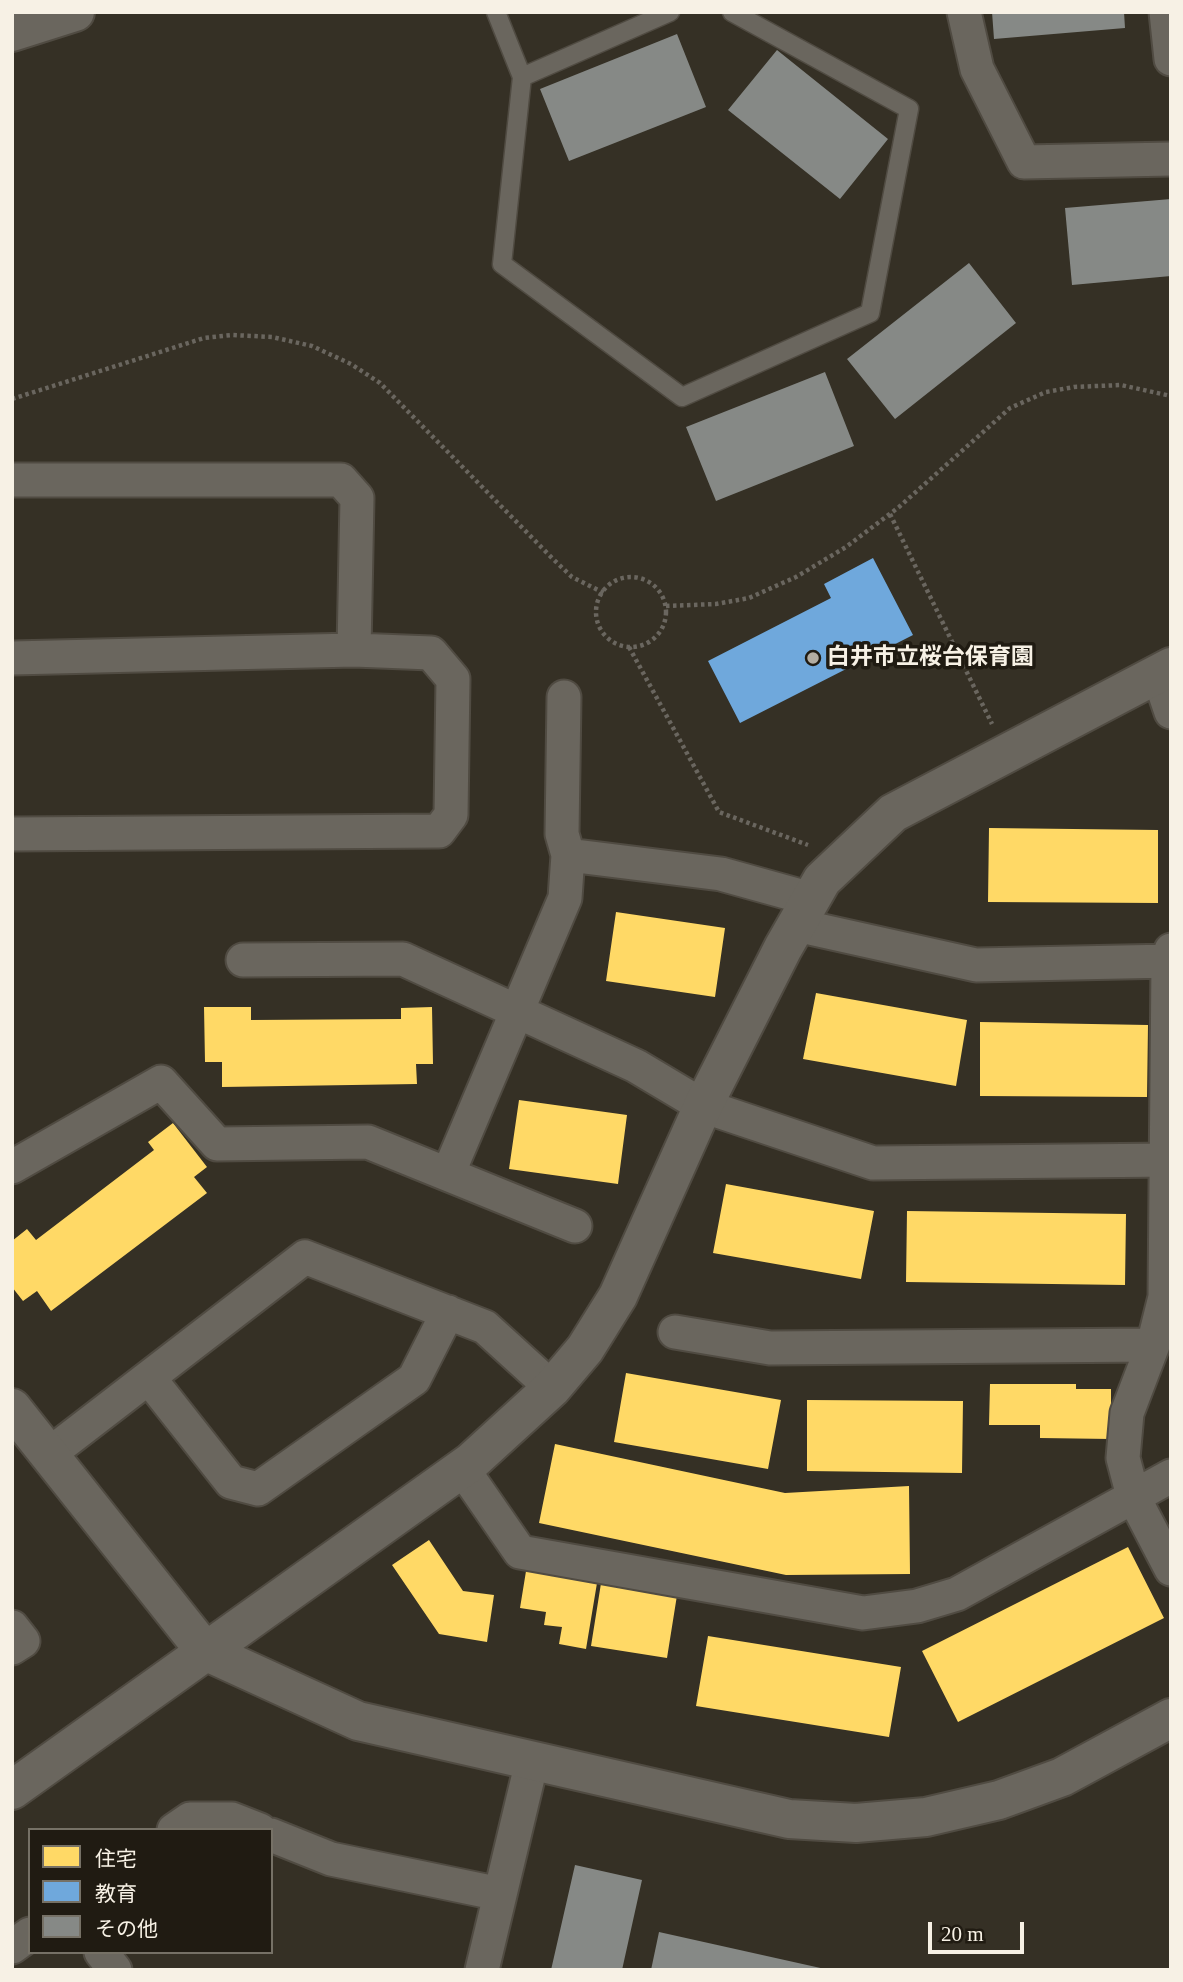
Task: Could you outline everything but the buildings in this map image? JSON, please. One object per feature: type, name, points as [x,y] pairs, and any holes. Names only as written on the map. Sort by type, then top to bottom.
[{"type":"street","points":[[12,32],[75,12]]},
{"type":"street","points":[[964,12],[977,69],[1024,162],[1171,159]]},
{"type":"street","points":[[1166,12],[1171,59]]},
{"type":"street","points":[[12,480],[341,480],[357,498],[355,650]]},
{"type":"street","points":[[12,658],[355,650],[432,653],[453,679],[451,815],[439,831],[12,834]]},
{"type":"street","points":[[12,1790],[462,1468],[552,1388],[586,1349],[618,1296],[703,1106],[822,880],[893,813],[1164,670],[1171,712]]},
{"type":"street","points":[[448,1174],[565,898],[568,855],[562,834],[564,697]]},
{"type":"street","points":[[568,855],[721,874],[804,912],[976,965],[1170,958],[1165,1297],[1153,1345],[1127,1413],[1123,1458],[1133,1496],[1171,1569]]},
{"type":"street","points":[[243,961],[403,959],[636,1066],[703,1106],[873,1163],[1168,1160]]},
{"type":"street","points":[[12,1167],[161,1082],[218,1144],[368,1142],[575,1226]]},
{"type":"street","points":[[48,1455],[305,1257],[485,1327],[552,1388]]},
{"type":"street","points":[[149,1378],[231,1482],[258,1489],[414,1379],[448,1312]]},
{"type":"street","points":[[675,1332],[770,1348],[1153,1345]]},
{"type":"street","points":[[12,1408],[205,1651],[358,1721],[789,1819],[856,1823],[926,1817],[999,1800],[1062,1777],[1171,1718]]},
{"type":"street","points":[[462,1468],[520,1552],[863,1613],[917,1605],[957,1594],[1171,1476]]},
{"type":"street","points":[[12,1627],[23,1641],[12,1648]]},
{"type":"street","points":[[482,1970],[531,1761]]},
{"type":"street","points":[[177,1828],[190,1819],[232,1819],[255,1828]]},
{"type":"street","points":[[273,1836],[331,1859],[500,1894]]},
{"type":"street","points":[[12,1947],[28,1935]]},
{"type":"street","points":[[103,1954],[115,1970]]},
{"type":"lane","points":[[496,12],[522,77],[502,264],[682,397],[870,313],[909,109],[732,12]]},
{"type":"lane","points":[[522,77],[670,12]]},
{"type":"path","points":[[12,399],[204,338],[232,335],[272,337],[312,346],[351,363],[380,383],[572,577],[604,593]]},
{"type":"path","points":[[666,606],[716,604],[749,598],[796,577],[846,547],[890,514],[1010,408],[1046,392],[1074,387],[1121,385],[1171,396]]},
{"type":"path","points":[[890,514],[1007,755]]},
{"type":"path","points":[[629,577],[654,585],[666,606],[666,619],[656,636],[646,644],[629,647],[612,641],[601,629],[596,613],[598,598],[604,593],[612,583],[629,577]]},
{"type":"path","points":[[629,647],[719,812],[845,859]]},
{"type":"place","name":"白井市立桜台保育園","points":[[813,658]]}]
